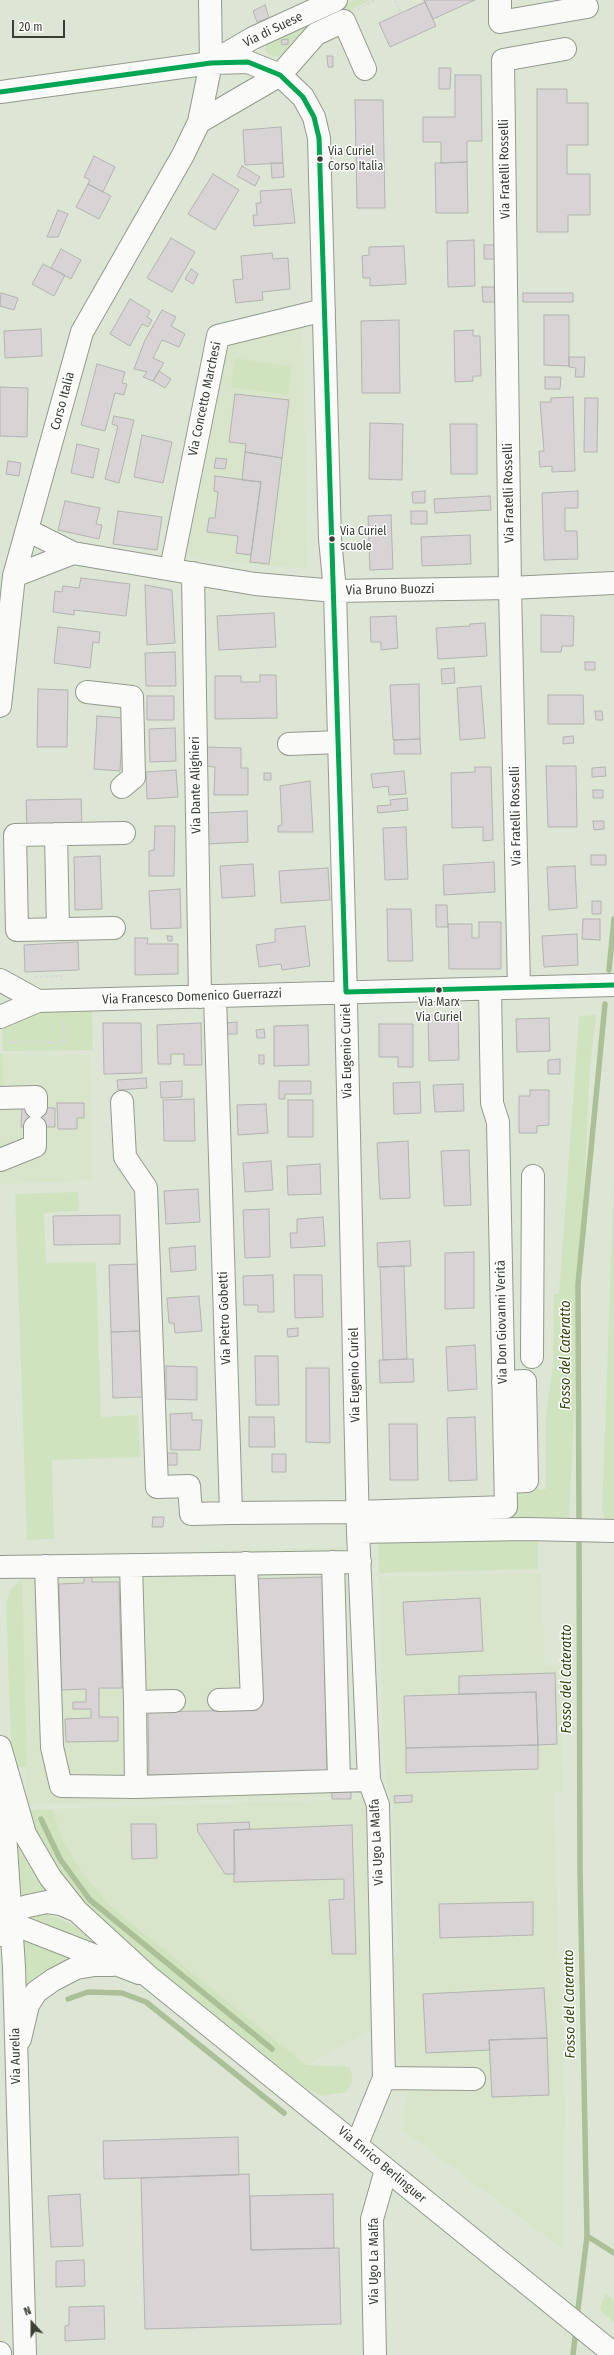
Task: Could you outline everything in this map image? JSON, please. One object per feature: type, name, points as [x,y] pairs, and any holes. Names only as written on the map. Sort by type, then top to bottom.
[{"type":"street","name":"Corso Italia","points":[[0,706],[14,576],[82,332],[183,155],[198,122],[211,63],[210,0]]},
{"type":"street","name":"Via di Suese","points":[[211,63],[253,38],[336,0]]},
{"type":"street","points":[[500,0],[500,22],[587,7]]},
{"type":"street","points":[[198,122],[280,75],[316,34],[344,21],[365,69]]},
{"type":"street","name":"Via Fratelli Rosselli","points":[[520,988],[510,588],[503,60],[565,49]]},
{"type":"street","name":"Via Eugenio Curiel","points":[[0,92],[211,63],[248,62],[280,75],[304,97],[314,117],[320,138],[330,540],[335,591],[358,1522]]},
{"type":"street","name":"Via Concetto Marchesi","points":[[171,570],[218,336],[324,310]]},
{"type":"street","name":"Via Bruno Buozzi","points":[[27,530],[73,554],[255,584],[335,591],[510,588],[611,583]]},
{"type":"street","name":"Via Bruno Buozzi","points":[[14,576],[73,554]]},
{"type":"street","name":"Via Dante Alighieri","points":[[193,573],[207,996]]},
{"type":"street","points":[[87,692],[132,697],[134,777],[122,787]]},
{"type":"street","points":[[290,744],[339,742]]},
{"type":"street","points":[[114,928],[17,930],[15,835],[124,833]]},
{"type":"street","points":[[56,834],[58,929]]},
{"type":"street","points":[[0,980],[38,1001]]},
{"type":"street","name":"Via Francesco Domenico Guerrazzi","points":[[0,1017],[38,1001],[614,985]]},
{"type":"street","name":"Via Don Giovanni Verità","points":[[358,1522],[506,1507],[498,1122],[492,1102],[490,989]]},
{"type":"street","name":"Via Pietro Gobetti","points":[[207,996],[231,1513]]},
{"type":"street","points":[[0,1098],[36,1097],[35,1146],[0,1160]]},
{"type":"street","points":[[122,1102],[125,1157],[146,1188],[157,1487],[189,1486],[191,1514],[231,1513],[358,1522],[614,1530]]},
{"type":"street","points":[[532,1358],[533,1176]]},
{"type":"street","points":[[501,1276],[532,1276]]},
{"type":"street","name":"Via Ugo La Malfa","points":[[357,2144],[384,2078],[378,1805],[369,1780],[358,1522]]},
{"type":"street","points":[[333,1562],[339,1781]]},
{"type":"street","points":[[0,1567],[360,1562]]},
{"type":"street","points":[[219,1700],[252,1699],[246,1563]]},
{"type":"street","points":[[131,1565],[136,1787]]},
{"type":"street","points":[[46,1566],[52,1748],[61,1786],[136,1787],[369,1780]]},
{"type":"street","points":[[135,1702],[174,1701]]},
{"type":"street","name":"Via Enrico Berlinguer","points":[[0,1747],[24,1834],[50,1877],[77,1911],[150,1976],[357,2144],[386,2170],[614,2354]]},
{"type":"street","name":"Via Aurelia","points":[[0,1758],[4,1919],[16,2056],[25,2355]]},
{"type":"street","name":"Via Enrico Berlinguer","points":[[77,1911],[61,1904],[47,1902],[18,1909],[4,1919],[21,1927],[150,1976]]},
{"type":"street","name":"Via Enrico Berlinguer","points":[[16,2056],[28,2005],[36,1992],[53,1980],[76,1968],[95,1965],[124,1967]]},
{"type":"street","points":[[384,2078],[474,2079]]},
{"type":"street","name":"Via Ugo La Malfa","points":[[375,2355],[372,2219],[386,2170]]},
{"type":"path","points":[[395,0],[401,13]]},
{"type":"path","points":[[30,977],[62,976],[62,984]]},
{"type":"path","points":[[8,1042],[64,1042],[63,1015]]},
{"type":"shaded area","points":[[353,0],[371,0],[315,28],[299,46],[277,57],[271,56],[265,51],[267,42],[273,37]]},
{"type":"shaded area","points":[[303,328],[307,569],[185,558],[222,344]]},
{"type":"shaded area","points":[[235,358],[292,367],[288,395],[231,387]]},
{"type":"shaded area","points":[[92,1010],[93,1050],[3,1051],[2,1030],[9,1024],[41,1011]]},
{"type":"shaded area","points":[[596,1015],[590,1066],[569,1522],[555,1518],[377,1526],[376,1520],[514,1515],[515,1490],[546,1489],[546,1415],[553,1366],[554,1294],[559,1294],[579,1016]]},
{"type":"shaded area","points":[[0,1054],[90,1055],[93,1180],[0,1184]]},
{"type":"shaded area","points":[[0,1054],[2,1054],[4,1088],[0,1092]]},
{"type":"shaded area","points":[[614,1178],[614,1523],[606,1523],[602,1510]]},
{"type":"shaded area","points":[[78,1192],[79,1211],[44,1213],[46,1263],[96,1262],[101,1417],[138,1415],[140,1457],[52,1460],[54,1539],[27,1540],[15,1194]]},
{"type":"shaded area","points":[[538,1533],[538,1569],[379,1573],[378,1536]]},
{"type":"shaded area","points":[[345,1547],[352,1796],[27,1805],[21,1557]]},
{"type":"shaded area","points":[[541,1573],[545,1666],[560,1666],[563,1791],[553,1792],[565,2102],[564,2250],[404,2131],[403,2110],[408,2095],[396,2046],[394,1956],[398,1955],[392,1805],[384,1767],[379,1577]]},
{"type":"shaded area","points":[[22,1579],[27,1767],[12,1767],[6,1602],[11,1589]]},
{"type":"shaded area","points":[[368,1799],[378,2027],[306,2065],[107,1903],[80,1869],[63,1840],[52,1809]]},
{"type":"shaded area","points":[[52,1809],[63,1840],[80,1869],[107,1903],[306,2065],[350,2067],[353,2081],[346,2092],[323,2096],[307,2089],[110,1931],[80,1903],[48,1863],[25,1811]]},
{"type":"shaded area","points":[[18,1839],[53,1894],[18,1897]]},
{"type":"shaded area","points":[[41,1913],[58,1918],[100,1940],[102,1946],[25,1919]]},
{"type":"shaded area","points":[[21,1937],[70,1954],[68,1959],[27,1984],[22,1979]]},
{"type":"shaded area","points":[[605,2293],[614,2300],[614,2323],[600,2310]]},
{"type":"building","points":[[424,0],[475,0],[433,19]]},
{"type":"building","points":[[425,2],[436,26],[390,47],[379,23]]},
{"type":"building","points":[[265,5],[269,18],[257,22],[253,11]]},
{"type":"building","points":[[288,39],[288,44],[282,45],[281,40]]},
{"type":"building","points":[[327,56],[333,56],[333,67],[328,67]]},
{"type":"building","points":[[439,68],[451,68],[450,89],[439,89]]},
{"type":"building","points":[[455,75],[481,75],[482,141],[467,141],[467,162],[441,163],[441,142],[423,142],[423,117],[455,117]]},
{"type":"building","points":[[537,89],[567,89],[567,103],[588,103],[588,145],[567,145],[567,174],[590,174],[590,215],[568,215],[568,232],[537,232]]},
{"type":"building","points":[[355,100],[383,100],[385,208],[357,208]]},
{"type":"building","points":[[281,127],[283,163],[245,165],[243,130]]},
{"type":"building","points":[[94,156],[115,167],[103,192],[88,184],[90,180],[84,177]]},
{"type":"building","points":[[467,162],[468,213],[436,213],[435,163]]},
{"type":"building","points":[[271,163],[283,163],[284,177],[272,178]]},
{"type":"building","points":[[242,166],[260,177],[255,186],[237,176]]},
{"type":"building","points":[[213,174],[239,190],[215,230],[188,214]]},
{"type":"building","points":[[88,184],[111,196],[99,219],[76,207]]},
{"type":"building","points":[[291,189],[295,223],[254,226],[253,215],[257,215],[256,203],[261,203],[260,191]]},
{"type":"building","points":[[58,210],[68,214],[58,237],[47,237]]},
{"type":"building","points":[[171,238],[195,252],[172,292],[147,278]]},
{"type":"building","points":[[474,240],[475,286],[448,287],[447,241]]},
{"type":"building","points":[[484,245],[495,245],[495,259],[484,259]]},
{"type":"building","points":[[404,246],[406,284],[370,286],[370,278],[363,278],[362,256],[369,255],[369,247]]},
{"type":"building","points":[[61,249],[81,260],[71,279],[51,268]]},
{"type":"building","points":[[272,253],[273,259],[288,258],[290,289],[262,292],[263,300],[236,303],[233,280],[243,279],[241,256]]},
{"type":"building","points":[[43,264],[65,275],[54,296],[32,284]]},
{"type":"building","points":[[191,269],[198,274],[193,284],[185,279]]},
{"type":"building","points":[[482,287],[494,287],[495,302],[483,302]]},
{"type":"building","points":[[1,293],[18,298],[14,310],[0,306]]},
{"type":"building","points":[[523,293],[573,293],[573,302],[523,302]]},
{"type":"building","points":[[130,299],[150,311],[147,317],[152,320],[148,327],[142,324],[130,346],[110,334]]},
{"type":"building","points":[[162,310],[176,317],[171,326],[185,334],[179,347],[162,340],[153,358],[164,363],[153,381],[143,377],[147,372],[134,369],[145,340]]},
{"type":"building","points":[[544,315],[569,315],[569,366],[544,365]]},
{"type":"building","points":[[399,320],[400,393],[362,393],[361,321]]},
{"type":"building","points":[[41,329],[42,356],[5,358],[4,331]]},
{"type":"building","points":[[473,330],[473,336],[480,336],[481,376],[473,376],[473,381],[455,382],[454,331]]},
{"type":"building","points":[[569,357],[585,357],[584,377],[575,377],[576,368],[569,367]]},
{"type":"building","points":[[97,364],[125,372],[122,383],[127,384],[124,395],[115,393],[105,431],[81,425]]},
{"type":"building","points":[[159,371],[171,379],[165,388],[153,381]]},
{"type":"building","points":[[545,377],[561,377],[560,389],[545,389]]},
{"type":"building","points":[[0,387],[28,388],[27,437],[0,436]]},
{"type":"building","points":[[235,394],[289,400],[282,458],[245,452],[246,444],[229,442]]},
{"type":"building","points":[[573,397],[575,471],[552,472],[552,466],[540,467],[539,451],[544,451],[540,402],[551,402],[551,398]]},
{"type":"building","points":[[585,398],[598,398],[597,452],[584,452]]},
{"type":"building","points":[[114,416],[134,420],[119,483],[105,479],[118,426],[112,424]]},
{"type":"building","points":[[370,423],[403,424],[402,480],[369,479]]},
{"type":"building","points":[[450,424],[477,424],[477,474],[451,474]]},
{"type":"building","points":[[142,435],[172,442],[163,483],[134,477]]},
{"type":"building","points":[[77,444],[99,449],[93,478],[71,473]]},
{"type":"building","points":[[245,452],[282,458],[269,564],[250,562],[261,482],[242,480]]},
{"type":"building","points":[[216,458],[227,459],[225,469],[214,468]]},
{"type":"building","points":[[8,461],[21,463],[19,476],[6,474]]},
{"type":"building","points":[[215,476],[261,482],[251,555],[236,553],[238,536],[207,532],[209,518],[215,518],[218,492],[214,491]]},
{"type":"building","points":[[425,491],[425,503],[413,503],[412,492]]},
{"type":"building","points":[[578,491],[578,508],[565,508],[565,531],[577,531],[578,559],[544,560],[542,493]]},
{"type":"building","points":[[490,496],[491,510],[435,513],[434,499]]},
{"type":"building","points":[[65,501],[100,508],[96,524],[102,525],[99,539],[58,530]]},
{"type":"building","points":[[118,511],[162,517],[157,550],[113,544]]},
{"type":"building","points":[[411,511],[427,511],[427,524],[411,524]]},
{"type":"building","points":[[391,515],[393,569],[370,570],[368,516]]},
{"type":"building","points":[[470,535],[471,564],[422,566],[421,537]]},
{"type":"building","points":[[81,578],[130,584],[126,616],[74,610],[74,615],[53,612],[55,591],[62,592],[63,586],[79,588]]},
{"type":"building","points":[[145,585],[172,590],[175,643],[147,645]]},
{"type":"building","points":[[274,613],[276,647],[219,650],[217,616]]},
{"type":"building","points":[[541,615],[574,616],[573,646],[562,646],[561,652],[541,652]]},
{"type":"building","points":[[396,616],[398,648],[381,650],[381,642],[371,642],[370,617]]},
{"type":"building","points":[[485,623],[487,656],[438,659],[436,628],[470,626],[470,624]]},
{"type":"building","points":[[58,627],[100,632],[99,643],[93,642],[90,668],[54,663]]},
{"type":"building","points":[[175,652],[176,686],[146,686],[145,653]]},
{"type":"building","points":[[585,662],[595,662],[595,670],[585,670]]},
{"type":"building","points":[[454,668],[455,683],[442,684],[441,669]]},
{"type":"building","points":[[260,675],[276,675],[277,718],[215,719],[215,676],[241,676],[241,682],[260,682]]},
{"type":"building","points":[[419,684],[420,739],[393,740],[390,685]]},
{"type":"building","points":[[481,686],[485,738],[460,740],[457,688]]},
{"type":"building","points":[[38,689],[68,690],[67,747],[37,747]]},
{"type":"building","points":[[548,695],[583,695],[584,724],[548,724]]},
{"type":"building","points":[[147,696],[174,696],[174,720],[147,720]]},
{"type":"building","points":[[595,711],[602,711],[603,720],[596,720]]},
{"type":"building","points":[[97,716],[123,718],[120,771],[94,769]]},
{"type":"building","points":[[175,728],[176,761],[150,762],[149,729]]},
{"type":"building","points":[[573,736],[574,743],[563,744],[563,737]]},
{"type":"building","points":[[420,739],[421,754],[394,754],[394,740]]},
{"type":"building","points":[[205,747],[241,748],[241,768],[248,768],[248,795],[214,795],[215,767],[205,766]]},
{"type":"building","points":[[546,766],[576,766],[577,827],[548,827]]},
{"type":"building","points":[[475,767],[491,767],[493,840],[483,841],[483,827],[452,828],[451,773],[475,772]]},
{"type":"building","points":[[605,767],[606,776],[592,777],[592,768]]},
{"type":"building","points":[[176,770],[178,797],[147,799],[146,772]]},
{"type":"building","points":[[404,771],[406,794],[389,795],[388,786],[373,788],[371,774]]},
{"type":"building","points":[[264,773],[271,773],[271,780],[264,780]]},
{"type":"building","points":[[310,781],[313,832],[278,832],[278,826],[282,825],[280,786]]},
{"type":"building","points":[[593,790],[603,790],[603,798],[593,798]]},
{"type":"building","points":[[407,798],[408,810],[378,813],[377,806],[391,805],[390,800]]},
{"type":"building","points":[[81,799],[82,826],[27,827],[26,800]]},
{"type":"building","points":[[247,811],[248,842],[206,844],[206,813]]},
{"type":"building","points":[[593,821],[604,821],[604,829],[594,830]]},
{"type":"building","points":[[155,826],[175,826],[174,876],[149,876],[149,851],[154,850]]},
{"type":"building","points":[[406,827],[408,879],[385,880],[383,828]]},
{"type":"building","points":[[591,855],[606,855],[606,865],[591,865]]},
{"type":"building","points":[[100,856],[102,909],[75,910],[74,857]]},
{"type":"building","points":[[494,862],[495,892],[444,895],[443,865]]},
{"type":"building","points":[[253,864],[255,896],[222,898],[220,866]]},
{"type":"building","points":[[575,866],[577,908],[549,910],[547,867]]},
{"type":"building","points":[[328,868],[330,900],[281,903],[279,871]]},
{"type":"building","points":[[180,889],[181,928],[151,929],[149,891]]},
{"type":"building","points":[[592,901],[601,901],[601,914],[592,914]]},
{"type":"building","points":[[436,905],[447,905],[448,927],[436,927]]},
{"type":"building","points":[[387,909],[411,909],[413,961],[388,961]]},
{"type":"building","points":[[583,919],[600,919],[600,940],[582,939]]},
{"type":"building","points":[[479,922],[501,922],[501,969],[449,969],[448,924],[472,924],[472,938],[479,938]]},
{"type":"building","points":[[305,926],[310,966],[282,970],[281,964],[259,967],[256,945],[275,942],[275,929]]},
{"type":"building","points":[[577,934],[578,965],[544,967],[542,936]]},
{"type":"building","points":[[167,936],[172,936],[172,941],[168,941]]},
{"type":"building","points":[[135,938],[148,938],[147,944],[178,944],[178,974],[135,975]]},
{"type":"building","points":[[78,942],[79,970],[25,972],[24,945]]},
{"type":"building","points":[[458,1015],[459,1060],[429,1061],[428,1016]]},
{"type":"building","points":[[549,1018],[550,1051],[517,1052],[516,1019]]},
{"type":"building","points":[[237,1022],[237,1034],[226,1034],[226,1023]]},
{"type":"building","points":[[103,1023],[141,1023],[142,1073],[104,1074]]},
{"type":"building","points":[[201,1023],[202,1065],[184,1065],[184,1054],[171,1054],[171,1064],[158,1064],[157,1025]]},
{"type":"building","points":[[379,1024],[413,1024],[413,1067],[398,1067],[398,1057],[379,1057]]},
{"type":"building","points":[[308,1025],[309,1065],[274,1066],[274,1026]]},
{"type":"building","points":[[264,1029],[265,1038],[257,1038],[256,1030]]},
{"type":"building","points":[[259,1055],[264,1055],[264,1064],[259,1064]]},
{"type":"building","points":[[560,1059],[560,1074],[548,1074],[548,1060]]},
{"type":"building","points":[[146,1078],[147,1088],[118,1090],[117,1080]]},
{"type":"building","points":[[182,1081],[182,1097],[161,1098],[160,1082]]},
{"type":"building","points":[[279,1081],[311,1081],[311,1094],[285,1094],[285,1099],[279,1099]]},
{"type":"building","points":[[420,1082],[421,1113],[394,1114],[393,1083]]},
{"type":"building","points":[[463,1084],[464,1111],[435,1112],[433,1085]]},
{"type":"building","points":[[530,1090],[549,1090],[549,1125],[537,1126],[537,1133],[519,1133],[519,1096],[530,1096]]},
{"type":"building","points":[[194,1099],[195,1141],[164,1141],[163,1100]]},
{"type":"building","points":[[288,1100],[313,1100],[313,1137],[288,1137]]},
{"type":"building","points":[[57,1103],[84,1103],[84,1118],[77,1118],[77,1129],[58,1129]]},
{"type":"building","points":[[266,1104],[268,1133],[238,1135],[237,1105]]},
{"type":"building","points":[[22,1107],[55,1108],[55,1127],[21,1127]]},
{"type":"building","points":[[408,1141],[410,1198],[380,1199],[377,1143]]},
{"type":"building","points":[[469,1150],[471,1205],[444,1206],[441,1151]]},
{"type":"building","points":[[271,1161],[273,1190],[245,1192],[243,1163]]},
{"type":"building","points":[[320,1164],[321,1194],[288,1195],[287,1166]]},
{"type":"building","points":[[198,1189],[200,1222],[166,1224],[164,1191]]},
{"type":"building","points":[[269,1209],[270,1257],[245,1258],[243,1210]]},
{"type":"building","points":[[120,1215],[120,1244],[54,1245],[53,1216]]},
{"type":"building","points":[[323,1217],[325,1246],[291,1248],[290,1233],[297,1233],[297,1219]]},
{"type":"building","points":[[410,1241],[411,1266],[378,1267],[377,1243]]},
{"type":"building","points":[[195,1246],[196,1270],[171,1272],[169,1248]]},
{"type":"building","points":[[474,1252],[474,1308],[445,1309],[445,1253]]},
{"type":"building","points":[[139,1264],[141,1331],[111,1332],[109,1265]]},
{"type":"building","points":[[404,1266],[407,1359],[383,1360],[380,1267]]},
{"type":"building","points":[[273,1275],[274,1312],[258,1312],[258,1305],[244,1305],[243,1276]]},
{"type":"building","points":[[294,1275],[322,1275],[323,1317],[295,1318]]},
{"type":"building","points":[[199,1296],[202,1331],[175,1333],[174,1323],[169,1323],[167,1298]]},
{"type":"building","points":[[298,1328],[298,1336],[288,1337],[287,1329]]},
{"type":"building","points":[[141,1331],[143,1397],[113,1398],[111,1332]]},
{"type":"building","points":[[475,1345],[477,1389],[448,1391],[446,1347]]},
{"type":"building","points":[[255,1356],[278,1356],[279,1405],[256,1405]]},
{"type":"building","points":[[413,1359],[414,1382],[380,1383],[379,1360]]},
{"type":"building","points":[[166,1366],[197,1367],[197,1400],[166,1399]]},
{"type":"building","points":[[306,1368],[329,1368],[330,1443],[306,1442]]},
{"type":"building","points":[[192,1413],[192,1420],[202,1420],[200,1450],[171,1450],[170,1414]]},
{"type":"building","points":[[249,1417],[274,1417],[275,1447],[249,1447]]},
{"type":"building","points":[[475,1417],[477,1480],[449,1481],[447,1418]]},
{"type":"building","points":[[389,1424],[417,1424],[418,1480],[390,1480]]},
{"type":"building","points":[[164,1453],[177,1453],[177,1465],[164,1465]]},
{"type":"building","points":[[272,1454],[286,1454],[286,1472],[272,1472]]},
{"type":"building","points":[[153,1517],[164,1517],[163,1527],[152,1527]]},
{"type":"building","points":[[84,1577],[92,1577],[92,1582],[119,1582],[122,1688],[99,1688],[99,1717],[118,1717],[118,1741],[66,1742],[65,1719],[91,1718],[91,1709],[73,1709],[73,1702],[86,1702],[86,1689],[61,1690],[59,1584],[84,1583]]},
{"type":"building","points":[[323,1577],[327,1772],[149,1775],[148,1712],[257,1710],[254,1579]]},
{"type":"building","points":[[480,1598],[483,1651],[406,1655],[403,1602]]},
{"type":"building","points":[[555,1673],[557,1744],[538,1745],[536,1692],[459,1694],[459,1676]]},
{"type":"building","points":[[536,1692],[538,1745],[406,1748],[404,1696]]},
{"type":"building","points":[[538,1745],[538,1769],[406,1773],[406,1748]]},
{"type":"building","points":[[332,1790],[351,1790],[351,1799],[332,1799]]},
{"type":"building","points":[[412,1795],[412,1802],[395,1803],[394,1796]]},
{"type":"building","points":[[249,1822],[250,1829],[234,1830],[235,1874],[225,1874],[198,1832],[197,1824]]},
{"type":"building","points":[[131,1824],[156,1824],[157,1858],[132,1859]]},
{"type":"building","points":[[352,1825],[356,1954],[332,1954],[329,1900],[344,1899],[344,1879],[234,1882],[234,1830]]},
{"type":"building","points":[[533,1902],[533,1935],[440,1938],[439,1904]]},
{"type":"building","points":[[544,1988],[547,2038],[489,2040],[490,2050],[426,2053],[423,1994]]},
{"type":"building","points":[[547,2038],[549,2095],[492,2097],[489,2040]]},
{"type":"building","points":[[238,2137],[239,2175],[104,2179],[103,2141]]},
{"type":"building","points":[[249,2174],[251,2250],[339,2248],[341,2324],[145,2329],[141,2178]]},
{"type":"building","points":[[80,2194],[83,2246],[51,2247],[48,2196]]},
{"type":"building","points":[[333,2194],[334,2248],[251,2250],[250,2196]]},
{"type":"building","points":[[84,2260],[85,2286],[56,2287],[56,2261]]},
{"type":"building","points":[[104,2306],[105,2339],[65,2341],[65,2326],[69,2325],[69,2307]]},
{"type":"waterway","name":"Fosso del Cateratto","points":[[609,970],[614,919]]},
{"type":"waterway","name":"Fosso del Cateratto","points":[[579,1526],[578,1284],[605,1004]]},
{"type":"waterway","name":"Fosso del Cateratto","points":[[577,2317],[587,2236],[580,1870],[579,1534]]},
{"type":"waterway","points":[[41,1819],[60,1859],[90,1900],[272,2049]]},
{"type":"waterway","points":[[68,1999],[88,1992],[122,1993],[146,2002],[284,2113]]},
{"type":"waterway","points":[[587,2236],[614,2253]]},
{"type":"waterway","name":"Fosso del Cateratto","points":[[573,2355],[576,2329]]},
{"type":"transit line","points":[[0,92],[211,63],[248,62],[280,75],[303,97],[314,117],[319,138],[346,992],[614,985]]},
{"type":"place","name":"Via Curiel Corso Italia","points":[[320,159]]},
{"type":"place","name":"Via Curiel scuole","points":[[332,539]]},
{"type":"place","name":"Via Marx Via Curiel","points":[[439,990]]}]
